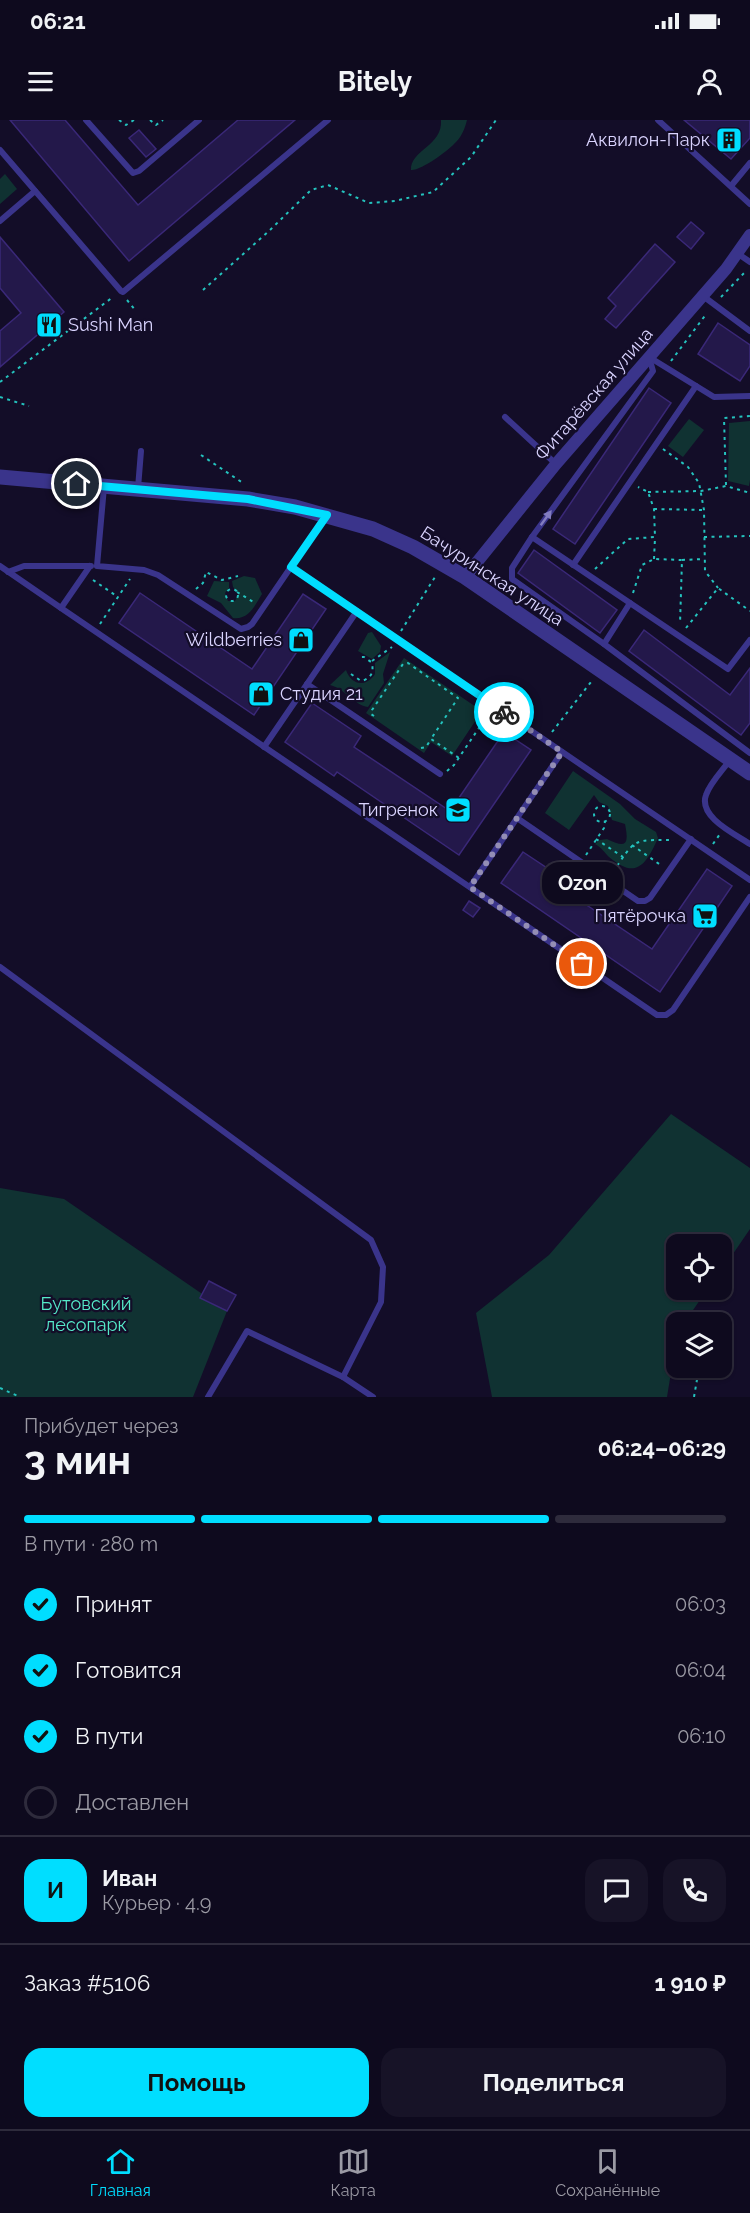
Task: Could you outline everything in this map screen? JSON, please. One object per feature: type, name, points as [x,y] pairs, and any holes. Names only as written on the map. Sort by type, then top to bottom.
[{"type":"street","name":"Фитарёвская улица","points":[[465,577],[556,464],[703,296],[750,235]]},
{"type":"street","name":"Бачуринская улица","points":[[0,477],[248,499],[355,522],[397,538],[465,577],[750,773]]},
{"type":"lane","points":[[86,120],[134,173],[199,120]]},
{"type":"lane","points":[[0,150],[121,291],[126,291],[328,120]]},
{"type":"lane","points":[[658,120],[750,204]]},
{"type":"lane","points":[[731,186],[750,163]]},
{"type":"lane","points":[[0,221],[35,191]]},
{"type":"lane","points":[[737,253],[750,262]]},
{"type":"lane","points":[[703,296],[750,331]]},
{"type":"lane","points":[[649,357],[714,397],[750,396]]},
{"type":"lane","points":[[649,357],[652,371],[532,537],[512,568],[512,579],[604,644],[750,753]]},
{"type":"lane","points":[[573,565],[696,386]]},
{"type":"lane","points":[[506,417],[556,464]]},
{"type":"lane","points":[[138,489],[141,451]]},
{"type":"lane","points":[[61,608],[84,574],[93,566],[104,486]]},
{"type":"lane","points":[[8,572],[24,566],[93,566],[158,574],[241,628],[250,626],[263,609],[327,515]]},
{"type":"lane","points":[[532,537],[728,669],[750,640]]},
{"type":"lane","points":[[0,566],[647,1008],[662,1015],[673,1010],[750,897]]},
{"type":"lane","points":[[291,567],[750,880]]},
{"type":"lane","points":[[604,644],[630,603]]},
{"type":"lane","points":[[264,747],[357,611]]},
{"type":"lane","points":[[308,684],[440,774]]},
{"type":"lane","points":[[470,887],[562,752]]},
{"type":"lane","points":[[730,759],[706,795],[708,814],[750,844]]},
{"type":"lane","points":[[517,818],[638,901],[645,902],[691,839]]},
{"type":"lane","points":[[0,967],[371,1240],[382,1267],[381,1302],[343,1377]]},
{"type":"lane","points":[[208,1397],[247,1331],[343,1377],[373,1397]]},
{"type":"path","points":[[119,120],[126,125],[134,120]]},
{"type":"path","points":[[150,120],[156,125],[163,120]]},
{"type":"path","points":[[203,290],[311,190],[328,185],[369,203],[395,201],[433,192],[471,157],[496,120]]},
{"type":"path","points":[[666,368],[714,304],[750,267]]},
{"type":"path","points":[[0,382],[121,291]]},
{"type":"path","points":[[0,397],[29,406]]},
{"type":"path","points":[[726,486],[724,418],[750,416]]},
{"type":"path","points":[[656,444],[688,467],[699,483],[704,510],[705,571],[718,588],[750,611]]},
{"type":"path","points":[[201,455],[250,488]]},
{"type":"path","points":[[630,483],[648,492],[701,491],[726,486],[750,493]]},
{"type":"path","points":[[648,492],[654,509],[654,559]]},
{"type":"path","points":[[654,509],[704,510]]},
{"type":"path","points":[[704,537],[750,536]]},
{"type":"path","points":[[588,575],[628,539],[655,537]]},
{"type":"path","points":[[630,603],[642,565],[654,559],[704,559]]},
{"type":"path","points":[[679,636],[682,560]]},
{"type":"path","points":[[94,631],[136,570]]},
{"type":"path","points":[[191,596],[203,583],[205,572],[222,580],[238,576]]},
{"type":"path","points":[[371,662],[399,640],[438,572]]},
{"type":"path","points":[[84,574],[118,597]]},
{"type":"path","points":[[679,636],[718,588]]},
{"type":"path","points":[[237,592],[263,609]]},
{"type":"path","points":[[351,674],[357,680],[365,680],[372,674],[371,662],[364,657],[359,657]]},
{"type":"path","points":[[382,722],[372,715],[372,710],[404,664],[408,663],[458,698],[431,739],[424,748],[421,748]]},
{"type":"path","points":[[546,741],[594,677]]},
{"type":"path","points":[[440,774],[450,769],[459,758],[494,705]]},
{"type":"path","points":[[431,739],[459,758]]},
{"type":"path","points":[[581,862],[604,828],[605,820],[609,817],[608,809],[599,806],[595,809],[594,817],[598,820],[605,820]]},
{"type":"path","points":[[708,851],[724,827]]},
{"type":"path","points":[[596,839],[623,857]]},
{"type":"path","points":[[607,880],[631,845],[645,840],[691,839]]},
{"type":"path","points":[[631,845],[669,871]]},
{"type":"path","points":[[694,1397],[697,1378]]},
{"type":"path","points":[[0,1388],[20,1397]]},
{"type":"green space","points":[[441,120],[467,120],[462,135],[452,146],[428,164],[411,170],[416,157],[437,136]]},
{"type":"green space","points":[[5,174],[17,189],[0,204],[0,179]]},
{"type":"green space","points":[[689,419],[704,430],[683,457],[668,446]]},
{"type":"green space","points":[[750,421],[749,486],[728,481],[729,423]]},
{"type":"green space","points":[[244,576],[255,578],[262,594],[247,614],[233,618],[221,603],[207,596],[214,581],[229,582],[229,588],[225,593],[228,601],[235,601],[239,593],[233,587],[232,581]]},
{"type":"green space","points":[[372,632],[381,646],[380,652],[372,659],[358,651],[368,633]]},
{"type":"green space","points":[[390,652],[383,674],[384,683],[368,707],[330,685],[346,670],[355,682],[367,681],[375,674],[375,663]]},
{"type":"green space","points":[[404,658],[482,711],[452,756],[431,742],[424,753],[366,713]]},
{"type":"green space","points":[[573,771],[620,804],[635,819],[656,832],[658,838],[654,848],[639,866],[626,868],[618,864],[595,844],[607,839],[623,844],[627,836],[625,824],[612,820],[608,806],[599,802],[594,795],[569,830],[545,813]]},
{"type":"green space","points":[[671,1114],[750,1168],[750,1229],[732,1255],[732,1234],[666,1234],[666,1300],[700,1300],[692,1312],[666,1312],[666,1378],[670,1378],[667,1397],[492,1397],[476,1313],[549,1255]]},
{"type":"green space","name":"Бутовский лесопарк","points":[[0,1188],[64,1199],[227,1311],[193,1397],[0,1397]]},
{"type":"building","points":[[10,120],[65,120],[138,205],[238,120],[295,120],[129,261]]},
{"type":"building","name":"Аквилон-Парк","points":[[684,120],[750,120],[750,138],[731,159]]},
{"type":"building","points":[[139,130],[156,149],[146,157],[129,138]]},
{"type":"building","points":[[691,222],[704,233],[691,249],[677,237]]},
{"type":"building","points":[[0,237],[64,312],[0,367],[0,331],[21,313],[0,288]]},
{"type":"building","points":[[655,244],[675,262],[616,328],[605,319],[616,306],[608,298]]},
{"type":"building","points":[[718,323],[750,345],[750,366],[740,381],[698,354]]},
{"type":"building","points":[[649,388],[671,403],[575,544],[553,529]]},
{"type":"building","points":[[534,550],[617,610],[600,633],[518,573]]},
{"type":"building","points":[[140,593],[252,669],[303,594],[326,609],[254,715],[119,623]]},
{"type":"building","points":[[644,630],[730,695],[750,668],[750,723],[741,735],[629,651]]},
{"type":"building","points":[[312,703],[361,736],[354,747],[450,811],[504,732],[531,750],[459,855],[337,772],[334,776],[285,742]]},
{"type":"building","points":[[523,852],[556,874],[551,881],[652,949],[707,869],[732,886],[660,992],[501,883]]},
{"type":"building","points":[[469,901],[480,908],[473,917],[463,910]]},
{"type":"building","points":[[209,1281],[236,1295],[227,1311],[200,1298]]},
{"type":"way so far","points":[[504,712],[562,752],[470,887],[582,964]]},
{"type":"place","name":"Аквилон-Парк","points":[[729,140]]},
{"type":"place","name":"Sushi Man","points":[[49,325]]},
{"type":"place","name":"Wildberries","points":[[301,640]]},
{"type":"place","name":"Студия 21","points":[[261,694]]},
{"type":"place","name":"Тигренок","points":[[458,810]]},
{"type":"place","name":"Пятёрочка","points":[[705,916]]},
{"type":"place","name":"Ozon","points":[[582,964]]},
{"type":"route","points":[[77,484],[248,499],[327,515],[291,567],[504,712]]}]
